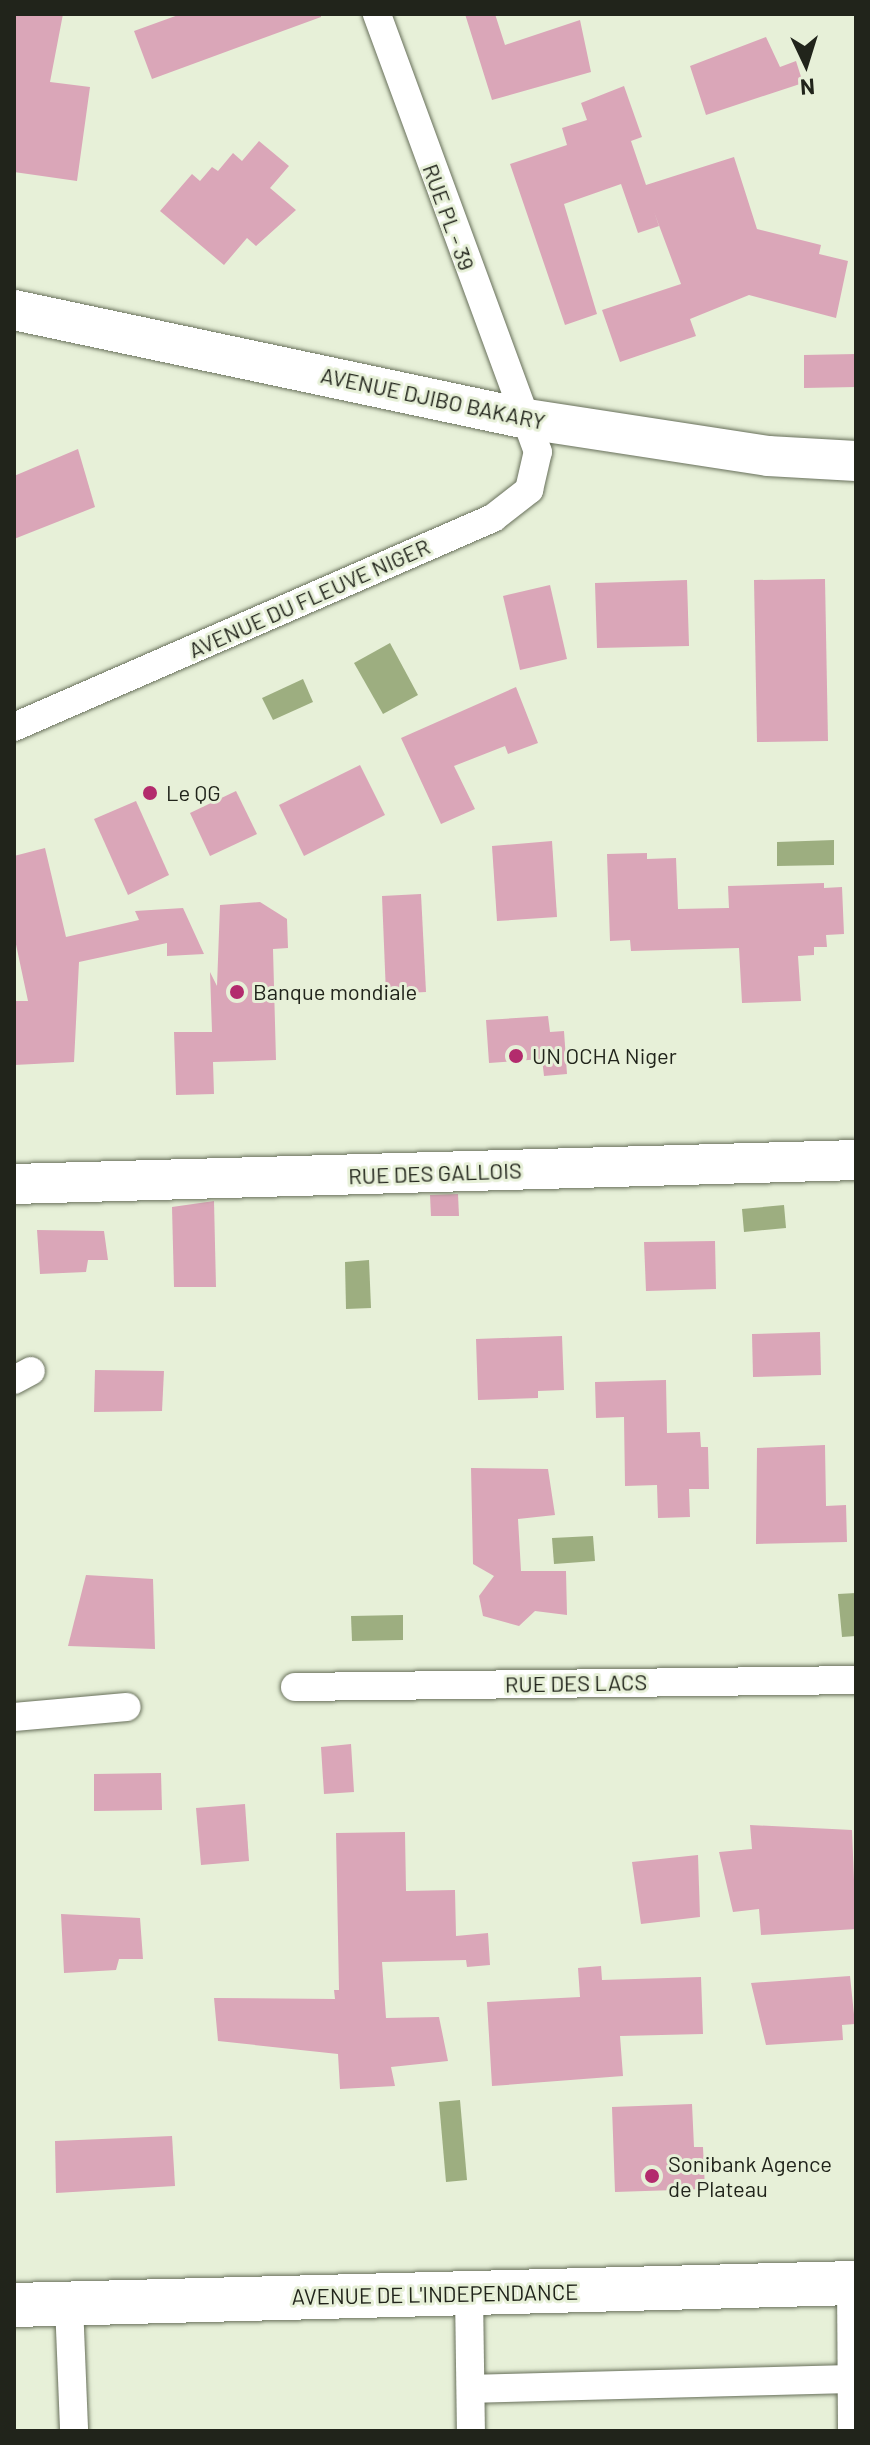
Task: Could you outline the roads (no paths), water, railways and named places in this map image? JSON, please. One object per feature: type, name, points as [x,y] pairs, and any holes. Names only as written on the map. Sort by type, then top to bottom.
[{"type":"highway","name":"AVENUE DE L'INDEPENDANCE","points":[[14,2305],[853,2283]]},
{"type":"street","name":"RUE PL - 39","points":[[377,14],[449,220],[527,419]]},
{"type":"street","name":"AVENUE DJIBO BAKARY","points":[[14,310],[527,419],[768,456],[856,461]]},
{"type":"street","name":"AVENUE DU FLEUVE NIGER","points":[[14,727],[512,507],[529,490],[535,472],[538,452],[527,419]]},
{"type":"street","name":"RUE DES GALLOIS","points":[[14,1184],[856,1160]]},
{"type":"street","name":"RUE DES LACS","points":[[295,1687],[856,1680]]},
{"type":"street","points":[[14,1717],[127,1707]]},
{"type":"street","points":[[852,2431],[853,2283]]},
{"type":"street","points":[[469,2293],[471,2431]]},
{"type":"street","points":[[69,2304],[74,2431]]},
{"type":"street","points":[[471,2389],[854,2379]]},
{"type":"place","name":"Le QG","points":[[150,793]]},
{"type":"place","name":"Banque mondiale","points":[[237,992]]},
{"type":"place","name":"UN OCHA Niger","points":[[516,1056]]},
{"type":"place","name":"Sonibank Agence de Plateau","points":[[652,2176]]}]
